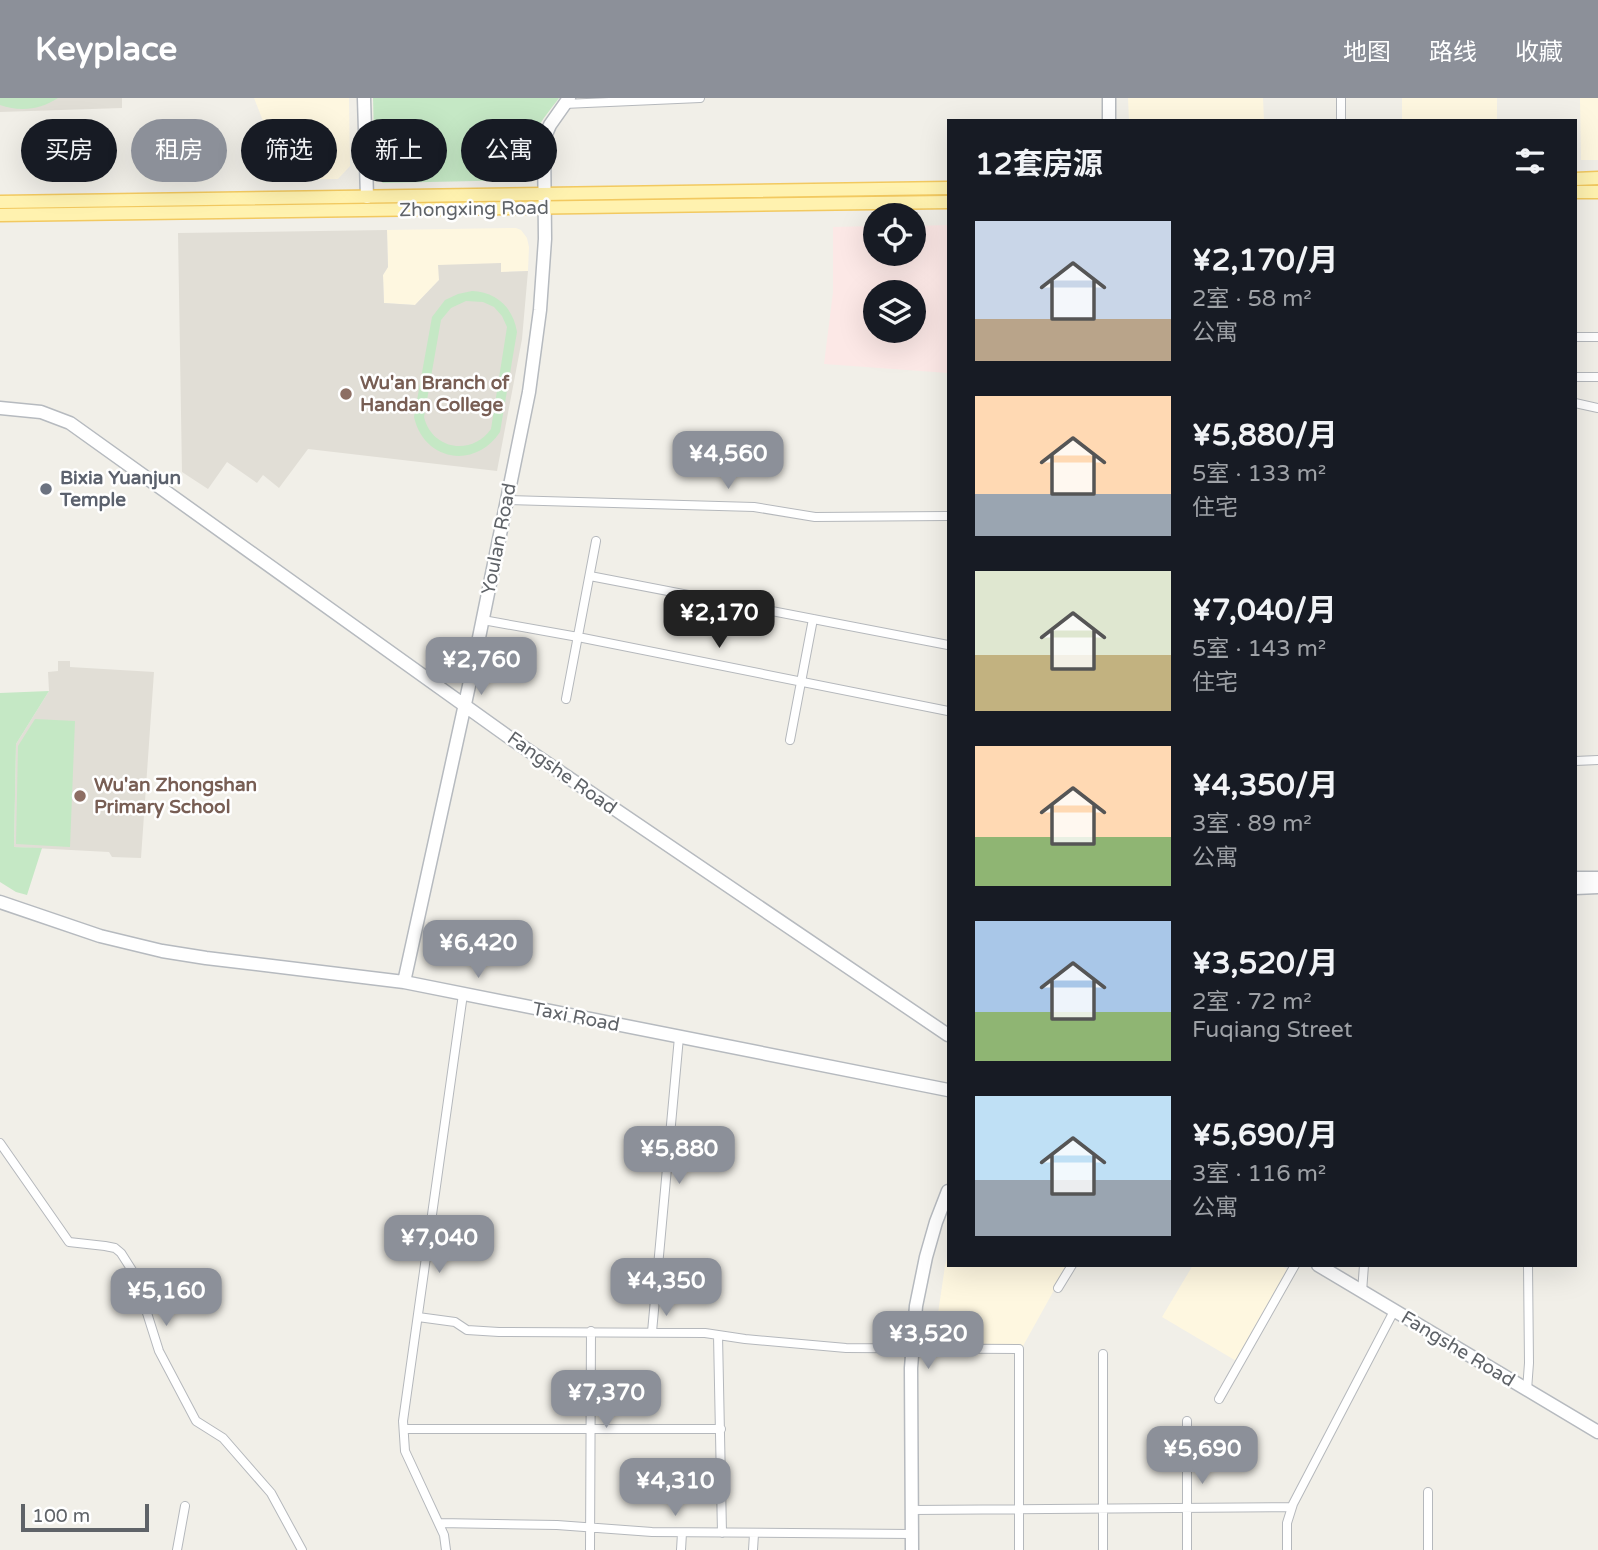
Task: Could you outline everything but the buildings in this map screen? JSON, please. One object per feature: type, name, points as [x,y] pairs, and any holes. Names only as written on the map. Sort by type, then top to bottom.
[{"type":"main road","points":[[1577,179],[1598,178]]},
{"type":"main road","name":"Zhongxing Road","points":[[0,202],[947,188]]},
{"type":"main road","points":[[1577,192],[1598,192]]},
{"type":"main road","name":"Zhongxing Road","points":[[0,215],[947,202]]},
{"type":"street","points":[[364,98],[367,197]]},
{"type":"street","points":[[567,101],[700,98]]},
{"type":"street","points":[[1109,98],[1109,119]]},
{"type":"street","points":[[1341,98],[1341,119]]},
{"type":"street","name":"Youlan Road","points":[[404,982],[465,705],[529,392],[540,310],[544,139],[550,125],[567,101]]},
{"type":"street","points":[[1577,337],[1598,337]]},
{"type":"street","points":[[1577,377],[1598,377]]},
{"type":"street","points":[[1577,403],[1598,408]]},
{"type":"street","name":"Fangshe Road","points":[[0,408],[41,412],[70,423],[465,705],[770,916],[947,1034]]},
{"type":"street","points":[[507,500],[754,507],[814,517],[947,516]]},
{"type":"street","points":[[566,699],[596,541]]},
{"type":"street","points":[[590,576],[947,645]]},
{"type":"street","points":[[790,740],[813,619]]},
{"type":"street","points":[[483,620],[947,710]]},
{"type":"street","points":[[1577,761],[1598,760]]},
{"type":"street","points":[[1577,878],[1598,878]]},
{"type":"street","points":[[1577,888],[1598,887]]},
{"type":"street","name":"Taxi Road","points":[[0,902],[100,936],[162,951],[404,982],[947,1090]]},
{"type":"street","points":[[446,1550],[439,1524],[405,1451],[404,1429],[463,994]]},
{"type":"street","points":[[652,1332],[679,1037]]},
{"type":"street","points":[[0,1143],[69,1242],[115,1248],[121,1253],[135,1275],[159,1350],[196,1421],[223,1438],[275,1498],[302,1550]]},
{"type":"street","points":[[912,1550],[912,1350],[921,1279],[936,1222],[947,1194]]},
{"type":"street","points":[[1058,1288],[1071,1267]]},
{"type":"street","points":[[1219,1399],[1294,1267]]},
{"type":"street","name":"Fangshe Road","points":[[1321,1267],[1598,1432]]},
{"type":"street","points":[[1362,1292],[1364,1267]]},
{"type":"street","points":[[1527,1390],[1528,1267]]},
{"type":"street","points":[[1287,1550],[1287,1522],[1291,1507],[1394,1311]]},
{"type":"street","points":[[418,1317],[455,1322],[467,1330],[718,1335],[846,1348],[1019,1349],[1019,1550]]},
{"type":"street","points":[[590,1550],[591,1332]]},
{"type":"street","points":[[718,1335],[722,1533]]},
{"type":"street","points":[[1102,1354],[1103,1550]]},
{"type":"street","points":[[1187,1421],[1187,1550]]},
{"type":"street","points":[[404,1429],[721,1429]]},
{"type":"street","points":[[1428,1492],[1428,1550]]},
{"type":"street","points":[[177,1550],[185,1506]]},
{"type":"street","points":[[912,1510],[1291,1507]]},
{"type":"street","points":[[439,1524],[682,1533],[912,1534]]},
{"type":"street","points":[[681,1550],[682,1533]]},
{"type":"street","points":[[753,1550],[754,1534]]},
{"type":"shaded area","points":[[0,98],[122,98],[122,108],[0,112]]},
{"type":"shaded area","points":[[254,98],[349,98],[350,166],[337,179],[337,119],[262,119]]},
{"type":"shaded area","points":[[1128,98],[1263,98],[1264,119],[1129,119]]},
{"type":"shaded area","points":[[1402,98],[1497,98],[1497,119],[1402,119]]},
{"type":"shaded area","points":[[1580,98],[1598,98],[1598,160],[1581,160]]},
{"type":"shaded area","points":[[947,225],[947,373],[824,364],[833,292],[833,227],[863,226],[863,266],[926,266],[926,226]]},
{"type":"shaded area","points":[[516,228],[527,238],[528,271],[501,272],[501,264],[439,280],[415,305],[384,303],[383,275],[388,267],[387,230]]},
{"type":"shaded area","name":"Wu'an Branch of Handan College","points":[[387,230],[388,267],[383,275],[384,303],[415,305],[439,280],[438,265],[501,263],[501,272],[528,271],[522,339],[497,471],[308,449],[279,488],[263,475],[257,483],[227,462],[208,489],[182,472],[178,233]]},
{"type":"shaded area","name":"Wu'an Zhongshan Primary School","points":[[58,661],[70,661],[70,667],[154,672],[141,858],[112,857],[109,852],[14,847],[16,744],[49,691],[48,672],[58,671]]},
{"type":"shaded area","points":[[947,1258],[947,1267],[1067,1267],[1023,1346],[933,1347]]},
{"type":"shaded area","points":[[1192,1267],[1283,1267],[1291,1272],[1238,1362],[1162,1317]]},
{"type":"green space","points":[[0,98],[58,98],[37,107],[15,109],[0,105]]},
{"type":"green space","points":[[373,98],[559,98],[543,119],[461,119],[461,181],[447,182],[447,119],[374,119]]},
{"type":"green space","points":[[472,291],[496,298],[512,315],[517,332],[500,432],[490,444],[464,456],[439,451],[428,443],[414,417],[432,317],[445,300]],"holes":[[[466,301],[483,302],[494,307],[507,327],[491,429],[474,443],[453,446],[435,437],[424,417],[441,320],[451,308]]]},
{"type":"green space","points":[[49,691],[16,744],[14,847],[42,848],[27,895],[0,882],[0,693]]},
{"type":"green space","points":[[35,719],[75,721],[70,847],[16,844],[18,746]]},
{"type":"place","name":"Wu'an Branch of Handan College","points":[[346,394]]},
{"type":"place","name":"Bixia Yuanjun Temple","points":[[46,489]]},
{"type":"place","name":"Wu'an Zhongshan Primary School","points":[[80,796]]}]
